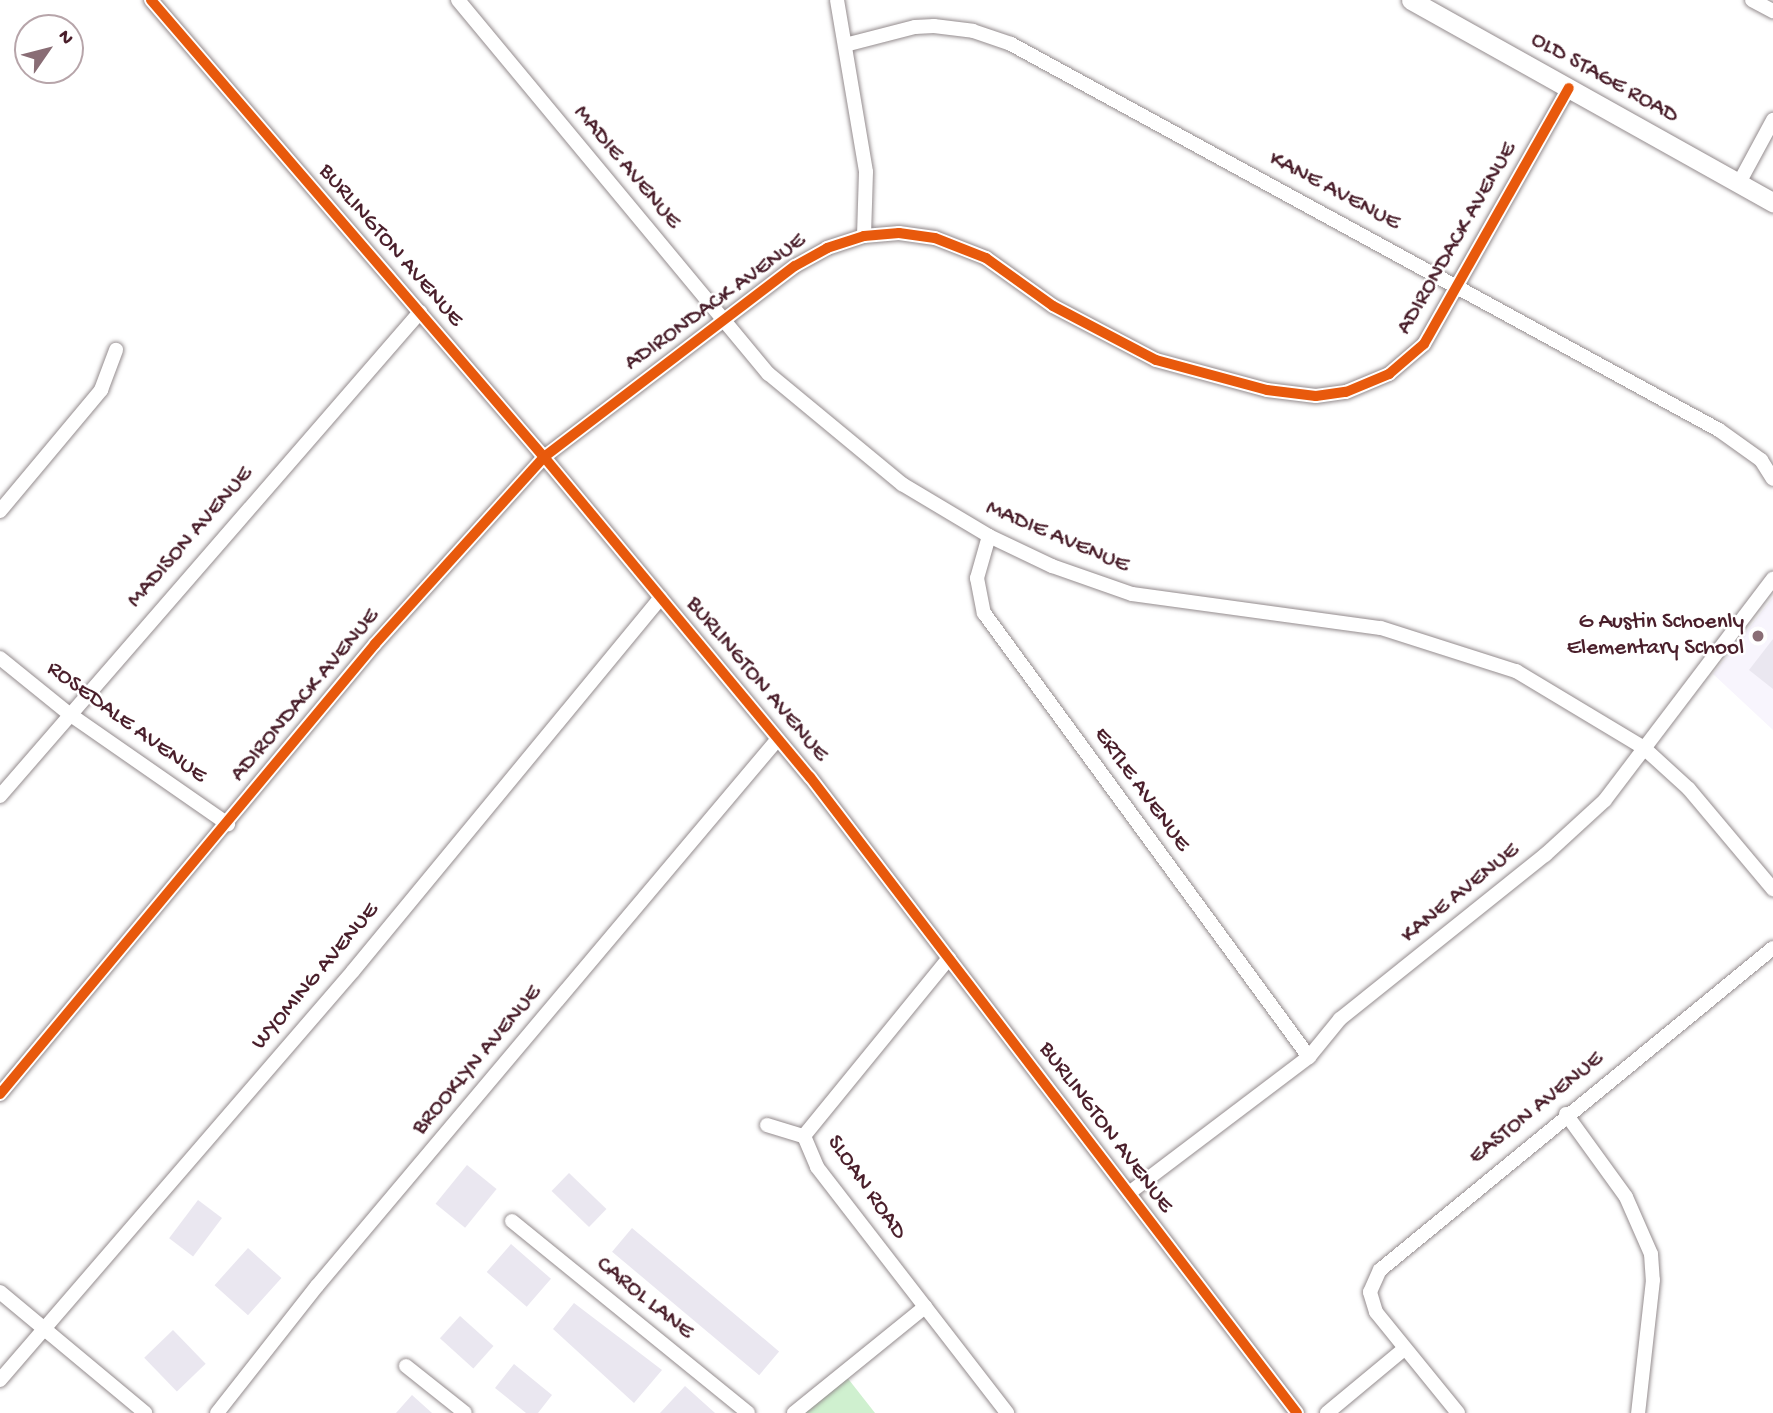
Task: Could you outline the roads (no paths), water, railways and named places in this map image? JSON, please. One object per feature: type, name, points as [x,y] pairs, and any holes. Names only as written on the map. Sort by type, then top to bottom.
[{"type":"main road","name":"OLD STAGE ROAD","points":[[1411,0],[1773,202]]},
{"type":"street","name":"BURLINGTON AVENUE","points":[[151,0],[544,457],[777,740],[949,958],[1297,1413]]},
{"type":"street","name":"MADIE AVENUE","points":[[458,0],[769,374],[834,432],[902,484],[989,536],[1052,566],[1132,594],[1381,628],[1516,671],[1644,748],[1689,789],[1773,889]]},
{"type":"street","points":[[837,0],[866,173],[864,236]]},
{"type":"street","points":[[1752,0],[1773,11]]},
{"type":"street","name":"KANE AVENUE","points":[[845,45],[915,27],[954,27],[992,36],[1460,286],[1719,430],[1761,460],[1773,479]]},
{"type":"street","name":"ADIRONDACK AVENUE","points":[[0,1094],[228,824],[375,644],[544,457],[810,256],[864,236],[917,234],[953,243],[986,258],[1103,335],[1156,359],[1210,378],[1301,395],[1354,390],[1401,366],[1424,344],[1460,286],[1569,88]]},
{"type":"street","points":[[1739,183],[1773,120]]},
{"type":"street","name":"MADISON AVENUE","points":[[0,796],[68,713],[420,312]]},
{"type":"street","points":[[0,512],[101,390],[116,350]]},
{"type":"street","name":"ERTLE AVENUE","points":[[989,536],[977,578],[984,612],[1309,1057]]},
{"type":"street","name":"KANE AVENUE","points":[[1129,1194],[1309,1057],[1340,1020],[1545,855],[1605,800],[1773,579]]},
{"type":"street","name":"WYOMING AVENUE","points":[[0,1380],[353,971],[661,597]]},
{"type":"street","name":"ROSEDALE AVENUE","points":[[0,658],[68,713],[228,824]]},
{"type":"street","name":"BROOKLYN AVENUE","points":[[217,1413],[317,1286],[777,740]]},
{"type":"street","name":"EASTON AVENUE","points":[[1458,1413],[1384,1325],[1370,1301],[1380,1270],[1566,1114],[1773,948]]},
{"type":"street","name":"SLOAN ROAD","points":[[949,958],[804,1136],[817,1167],[1007,1413]]},
{"type":"street","points":[[1566,1114],[1626,1197],[1651,1254],[1653,1280],[1638,1413]]},
{"type":"street","points":[[767,1125],[804,1136]]},
{"type":"street","name":"CAROL LANE","points":[[512,1221],[748,1413]]},
{"type":"street","points":[[0,1292],[145,1413]]},
{"type":"street","points":[[794,1413],[925,1307]]},
{"type":"street","points":[[1327,1413],[1404,1349]]},
{"type":"street","points":[[406,1366],[465,1413]]},
{"type":"place","name":"G Austin Schoenly Elementary School","points":[[1758,636]]}]
